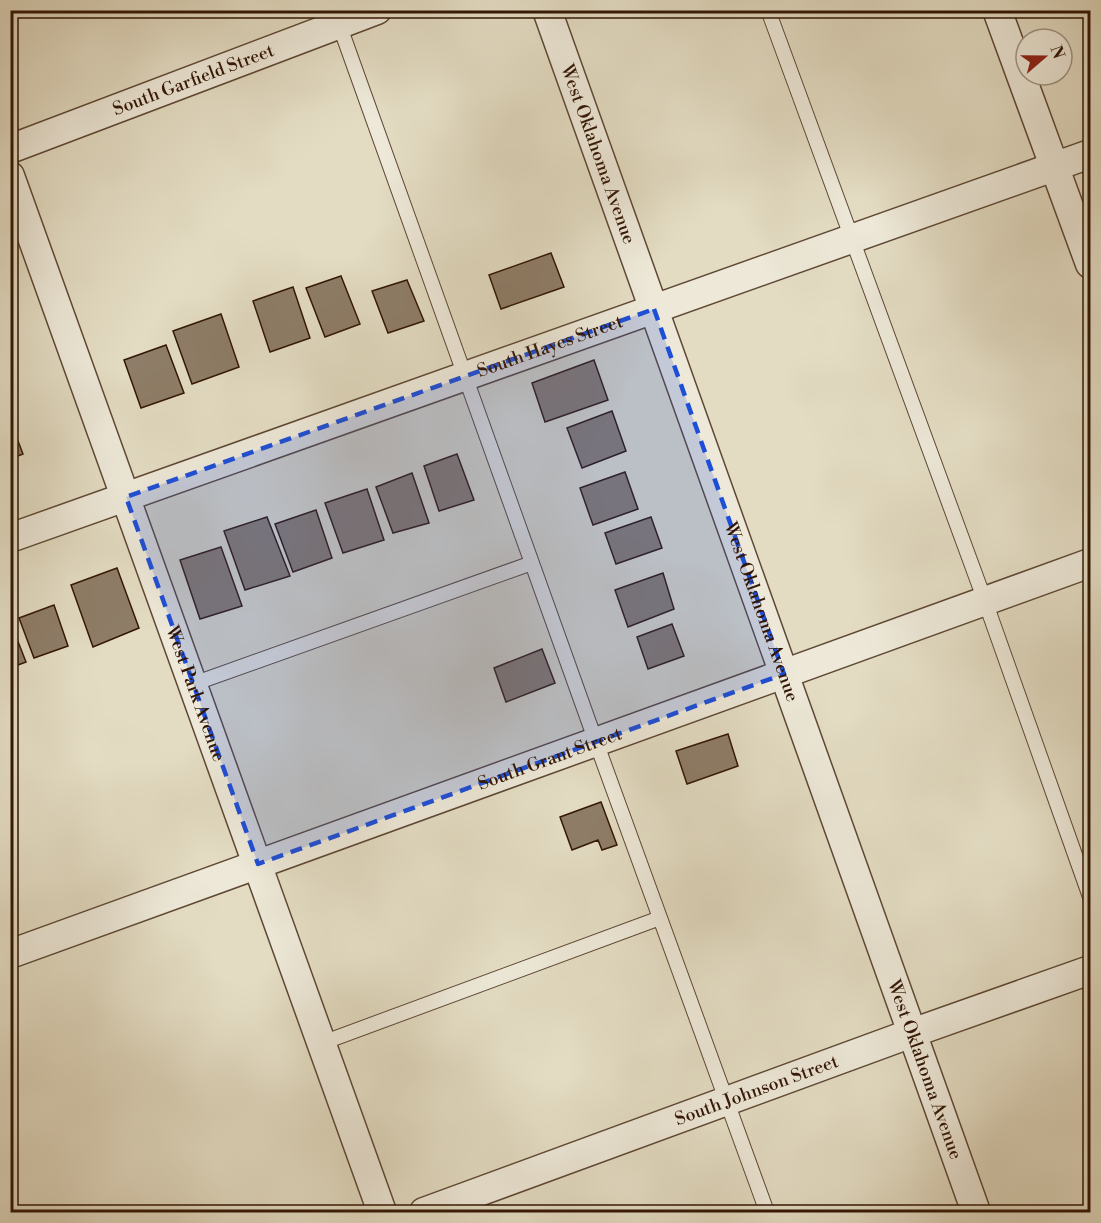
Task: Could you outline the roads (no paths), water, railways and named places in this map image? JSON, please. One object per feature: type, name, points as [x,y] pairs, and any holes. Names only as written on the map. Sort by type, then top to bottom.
[{"type":"street","name":"South Garfield Street","points":[[10,149],[337,18],[377,10]]},
{"type":"street","name":"West Oklahoma Avenue","points":[[547,10],[976,1212]]},
{"type":"street","points":[[997,10],[1090,264]]},
{"type":"street","name":"South Hayes Street","points":[[10,538],[1090,154]]},
{"type":"street","name":"West Park Avenue","points":[[10,176],[382,1212]]},
{"type":"street","name":"South Grant Street","points":[[10,954],[1090,563]]},
{"type":"street","name":"South Johnson Street","points":[[424,1212],[1090,970]]},
{"type":"lane","points":[[768,10],[986,601],[1090,897]]},
{"type":"lane","points":[[337,18],[464,376],[767,1212]]},
{"type":"lane","points":[[193,684],[532,563]]},
{"type":"lane","points":[[322,1043],[660,918]]}]
